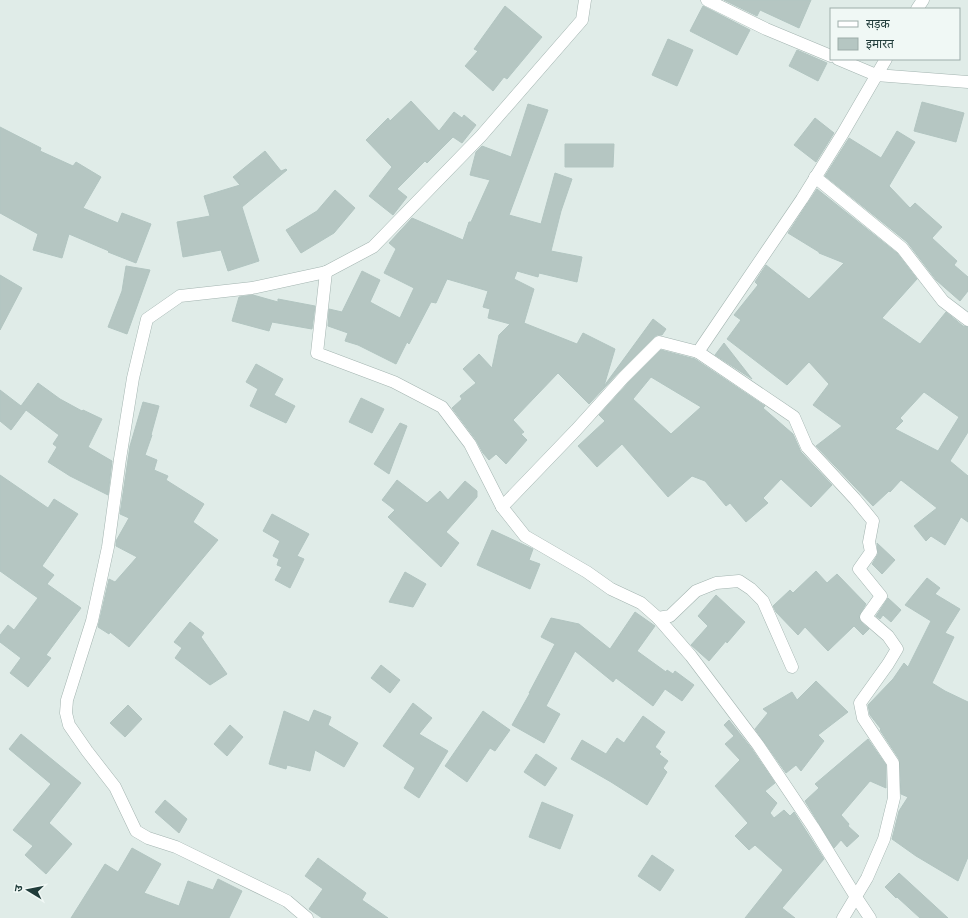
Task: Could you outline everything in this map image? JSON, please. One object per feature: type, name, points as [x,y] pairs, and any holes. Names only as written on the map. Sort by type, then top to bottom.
[{"type":"street","points":[[307,918],[287,900],[176,847],[148,838],[136,831],[115,787],[86,751],[69,725],[66,713],[67,700],[92,621],[108,547],[133,378],[147,319],[180,296],[252,288],[326,272],[373,247],[481,136],[582,20],[585,0]]},
{"type":"street","points":[[707,0],[766,29],[830,56]]},
{"type":"street","points":[[840,60],[876,75],[968,82]]},
{"type":"street","points":[[698,352],[802,199],[885,60]]},
{"type":"street","points":[[815,177],[902,248],[944,301],[968,320]]},
{"type":"street","points":[[326,272],[317,353],[394,382],[442,407],[470,444],[502,507],[525,536],[587,572],[611,590],[641,603],[658,618],[690,656],[758,745],[870,918]]},
{"type":"street","points":[[502,507],[576,430],[624,377],[659,342],[698,352],[794,417],[807,447],[856,499],[874,521],[869,542],[871,552],[859,569],[881,596],[866,617],[888,636],[897,649],[860,703],[863,718],[893,763],[894,798],[884,839],[867,878],[843,918]]},
{"type":"street","points":[[658,618],[670,616],[696,591],[716,583],[739,581],[751,589],[763,601],[792,667]]},
{"type":"building","points":[[724,0],[811,0],[799,28],[760,10],[757,16]]},
{"type":"building","points":[[505,6],[542,37],[507,79],[504,77],[493,91],[465,66],[478,51],[474,49]]},
{"type":"building","points":[[703,6],[750,30],[737,55],[690,31]]},
{"type":"building","points":[[668,39],[693,50],[677,86],[652,75]]},
{"type":"building","points":[[797,50],[827,63],[818,81],[789,66]]},
{"type":"building","points":[[411,101],[439,131],[454,112],[462,118],[464,115],[476,125],[462,143],[453,137],[427,163],[425,161],[397,189],[407,197],[393,215],[369,196],[392,167],[366,140],[388,118],[390,121]]},
{"type":"building","points":[[922,102],[964,113],[956,142],[914,131]]},
{"type":"building","points":[[528,104],[548,110],[509,215],[541,224],[555,173],[572,179],[561,211],[551,251],[582,257],[577,282],[539,273],[538,277],[517,271],[514,279],[534,289],[524,323],[577,344],[583,333],[615,349],[604,386],[653,319],[666,329],[662,335],[657,335],[654,337],[589,404],[558,373],[513,420],[524,432],[521,434],[527,440],[506,464],[496,454],[489,460],[452,408],[462,399],[460,396],[476,383],[463,369],[479,354],[492,368],[499,335],[510,324],[488,318],[490,309],[483,307],[488,291],[447,279],[436,303],[431,302],[409,344],[407,342],[396,364],[358,345],[345,341],[348,333],[328,326],[329,309],[342,312],[362,271],[380,280],[370,302],[400,318],[414,288],[384,273],[396,249],[389,243],[412,218],[463,240],[469,222],[471,222],[490,180],[470,175],[476,152],[482,146],[511,157]]},
{"type":"building","points":[[815,118],[834,133],[816,162],[794,145]]},
{"type":"building","points":[[0,127],[41,148],[40,151],[73,166],[76,162],[101,177],[83,208],[118,223],[122,213],[151,224],[136,263],[69,234],[62,258],[33,250],[38,234],[0,213]]},
{"type":"building","points":[[897,131],[915,142],[889,186],[910,208],[915,203],[942,227],[932,238],[957,261],[954,265],[968,277],[968,291],[960,301],[936,280],[907,242],[825,176],[849,138],[881,158]]},
{"type":"building","points":[[565,144],[614,144],[613,167],[565,167]]},
{"type":"building","points":[[265,151],[281,171],[287,170],[242,207],[259,261],[228,271],[221,250],[183,257],[177,222],[210,216],[204,196],[240,185],[233,177]]},
{"type":"building","points":[[817,189],[897,253],[917,279],[882,318],[920,344],[946,312],[963,326],[968,327],[968,432],[950,461],[968,476],[968,522],[961,517],[945,545],[931,536],[926,541],[914,526],[937,508],[901,480],[890,492],[889,491],[873,506],[816,446],[842,426],[813,405],[829,384],[809,362],[787,385],[727,339],[741,320],[734,315],[758,285],[755,282],[766,265],[809,299],[844,263],[819,253],[788,233]],"holes":[[[924,392],[959,417],[938,451],[895,429],[903,421],[900,418]]]},
{"type":"building","points":[[335,190],[355,208],[334,233],[301,253],[286,230],[317,211]]},
{"type":"building","points":[[126,266],[150,270],[127,334],[108,327],[122,291]]},
{"type":"building","points":[[0,275],[22,288],[0,330]]},
{"type":"building","points":[[253,295],[278,302],[278,299],[315,306],[312,329],[272,322],[269,331],[232,321],[239,297]]},
{"type":"building","points":[[724,343],[752,379],[715,355]]},
{"type":"building","points":[[661,350],[695,359],[765,406],[763,408],[793,434],[801,452],[832,485],[811,507],[781,479],[763,498],[768,503],[746,522],[730,503],[726,506],[705,481],[692,476],[668,497],[622,444],[597,467],[578,446],[605,421],[599,415]],"holes":[[[651,377],[701,407],[671,434],[633,399]]]},
{"type":"building","points":[[256,364],[283,379],[274,395],[295,406],[286,423],[250,406],[258,389],[246,382]]},
{"type":"building","points":[[38,383],[60,399],[82,411],[83,410],[102,419],[88,447],[112,461],[108,495],[70,476],[48,462],[57,447],[53,444],[59,435],[26,410],[11,430],[0,421],[0,390],[21,406]]},
{"type":"building","points":[[361,398],[384,409],[372,433],[349,422]]},
{"type":"building","points":[[143,402],[159,406],[152,435],[145,455],[157,460],[154,470],[168,476],[166,480],[204,504],[193,522],[218,540],[129,647],[110,632],[109,634],[98,627],[109,579],[115,582],[137,557],[116,546],[116,541],[129,518],[120,514],[130,446]]},
{"type":"building","points":[[400,423],[407,426],[389,474],[374,464]]},
{"type":"building","points":[[0,475],[48,508],[54,499],[78,514],[42,566],[54,575],[47,584],[81,608],[46,655],[51,658],[28,687],[10,673],[21,658],[0,642],[0,635],[8,625],[14,630],[38,598],[0,571]]},
{"type":"building","points":[[397,480],[427,503],[440,491],[448,500],[465,481],[477,491],[477,497],[446,532],[459,543],[441,567],[388,517],[395,510],[382,500]]},
{"type":"building","points":[[272,514],[309,534],[297,556],[304,559],[290,588],[275,580],[282,567],[277,565],[279,559],[273,556],[280,541],[263,531]]},
{"type":"building","points":[[492,530],[533,549],[529,560],[540,564],[530,589],[477,565]]},
{"type":"building","points":[[877,543],[895,560],[882,574],[872,564],[878,554]]},
{"type":"building","points":[[816,571],[827,583],[837,574],[866,604],[859,616],[861,622],[869,629],[863,635],[854,626],[828,651],[805,627],[798,635],[776,612],[773,606],[790,590],[793,593]]},
{"type":"building","points":[[405,572],[426,584],[413,607],[389,602]]},
{"type":"building","points":[[927,578],[940,588],[935,594],[960,609],[945,633],[954,637],[932,683],[968,702],[968,857],[958,881],[916,856],[892,839],[899,811],[908,797],[901,794],[899,759],[880,730],[881,729],[870,715],[868,705],[893,679],[904,663],[908,667],[931,621],[905,605]]},
{"type":"building","points":[[716,595],[745,622],[709,661],[691,645],[708,626],[698,616]]},
{"type":"building","points":[[888,598],[901,610],[891,622],[883,615],[880,619],[876,616]]},
{"type":"building","points":[[635,612],[655,626],[637,651],[666,672],[667,670],[673,674],[675,671],[694,685],[682,701],[665,689],[653,706],[616,678],[613,682],[575,651],[546,706],[560,714],[544,743],[512,725],[555,644],[541,637],[551,618],[579,624],[610,649]]},
{"type":"building","points":[[190,622],[204,633],[201,637],[227,674],[210,685],[175,658],[182,648],[174,642]]},
{"type":"building","points":[[381,665],[400,680],[390,693],[371,678]]},
{"type":"building","points":[[816,681],[848,712],[818,735],[824,741],[801,771],[796,765],[786,773],[755,729],[768,713],[763,709],[792,692],[797,700]]},
{"type":"building","points":[[413,703],[432,718],[419,734],[448,751],[419,798],[404,788],[415,768],[383,746]]},
{"type":"building","points":[[128,705],[142,719],[125,737],[110,723]]},
{"type":"building","points":[[314,710],[331,717],[328,725],[358,743],[344,767],[315,750],[310,771],[287,765],[286,769],[269,764],[284,711],[309,722]]},
{"type":"building","points":[[483,711],[510,730],[495,751],[490,748],[467,782],[445,766]]},
{"type":"building","points":[[643,716],[665,732],[655,747],[661,752],[659,754],[668,761],[663,768],[667,772],[647,805],[571,759],[582,740],[606,754],[617,738],[624,743]]},
{"type":"building","points":[[729,720],[752,749],[775,783],[765,791],[777,803],[770,813],[774,818],[784,810],[790,816],[794,812],[824,859],[782,908],[795,918],[745,918],[783,870],[755,845],[749,850],[735,836],[748,823],[715,786],[740,760],[725,744],[734,736],[724,725]]},
{"type":"building","points":[[230,725],[243,737],[227,756],[214,744]]},
{"type":"building","points":[[21,734],[81,783],[49,823],[72,844],[46,874],[25,855],[33,846],[13,830],[51,784],[9,749]]},
{"type":"building","points":[[868,739],[886,765],[886,788],[870,781],[841,815],[849,824],[848,826],[859,836],[847,847],[841,840],[834,848],[805,801],[819,788],[815,784]]},
{"type":"building","points":[[536,754],[557,768],[545,786],[524,772]]},
{"type":"building","points":[[165,800],[187,819],[179,833],[155,812]]},
{"type":"building","points":[[542,802],[573,815],[560,849],[529,837]]},
{"type":"building","points":[[132,848],[161,864],[144,893],[179,906],[188,881],[213,890],[218,879],[242,891],[229,918],[71,918],[105,864],[118,872]]},
{"type":"building","points":[[652,855],[674,870],[660,891],[638,876]]},
{"type":"building","points":[[318,858],[366,893],[362,900],[388,918],[322,918],[309,909],[323,889],[305,876]]},
{"type":"building","points":[[899,873],[948,918],[920,918],[897,897],[896,898],[885,887]]}]
